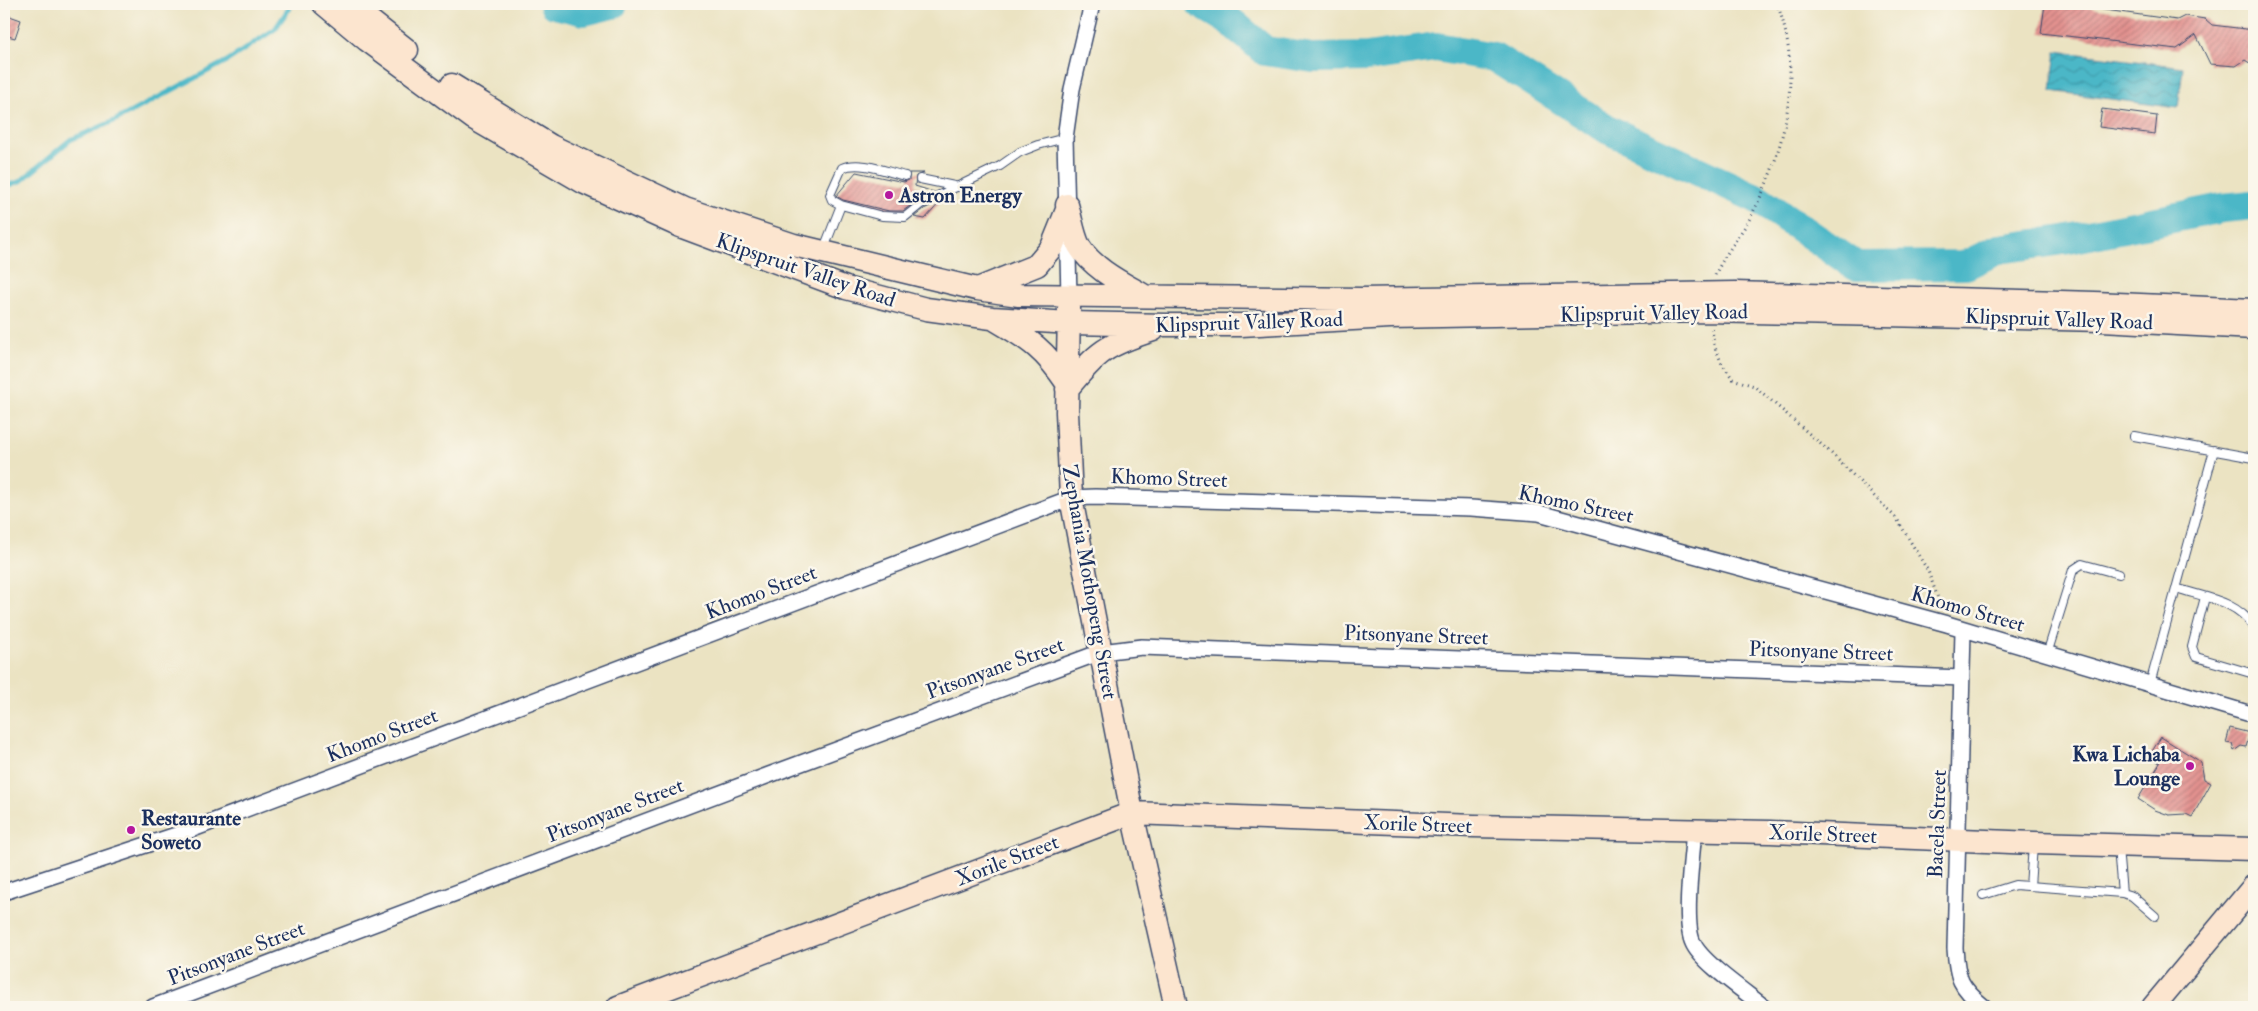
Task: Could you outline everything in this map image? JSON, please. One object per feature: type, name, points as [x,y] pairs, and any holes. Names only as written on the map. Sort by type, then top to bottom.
[{"type":"main road","name":"Klipspruit Valley Road","points":[[324,4],[473,118],[583,182],[680,226],[846,288],[926,308],[992,318],[1070,323],[1168,325],[1241,325],[1390,317],[1707,310],[2102,320],[2254,328]]},
{"type":"main road","name":"Klipspruit Valley Road","points":[[349,4],[465,95],[551,146],[685,209],[754,233],[977,289],[1019,294],[1069,296],[1361,299],[1735,293],[2095,303],[2254,310]]},
{"type":"main road","points":[[977,289],[1018,275],[1037,265],[1052,247],[1067,207]]},
{"type":"main road","points":[[1067,207],[1079,245],[1087,256],[1118,280],[1144,296]]},
{"type":"main road","name":"Zephania Mothopeng Street","points":[[1069,296],[1070,323],[1067,386],[1071,498],[1132,813],[1176,1007]]},
{"type":"main road","points":[[992,318],[1033,343],[1045,354],[1067,386],[1091,359],[1103,350],[1118,342],[1168,325]]},
{"type":"main road","name":"Xorile Street","points":[[618,1007],[1132,813],[1455,826],[1694,831],[2254,849]]},
{"type":"main road","points":[[2153,1007],[2254,886]]},
{"type":"street","name":"Zephania Mothopeng Street","points":[[1069,296],[1065,138],[1072,88],[1092,5]]},
{"type":"street","name":"Khomo Street","points":[[4,892],[184,832],[1071,498],[1095,497],[1452,508],[1539,513],[1947,624],[1963,631],[2254,715]]},
{"type":"street","name":"Bacela Street","points":[[1963,631],[1955,948],[1960,982],[1968,994],[1984,1007]]},
{"type":"street","name":"Pitsonyane Street","points":[[152,1007],[769,774],[1101,652],[1142,647],[1962,678]]},
{"type":"street","points":[[1694,831],[1689,920],[1693,943],[1705,958],[1764,1007]]},
{"type":"lane","points":[[905,176],[857,165],[842,168],[830,195],[832,200],[841,205],[882,216],[905,217],[921,204],[960,187],[1000,166],[1020,152],[1065,138]]},
{"type":"lane","points":[[920,179],[960,187]]},
{"type":"lane","points":[[823,251],[841,205]]},
{"type":"lane","points":[[2134,436],[2254,458]]},
{"type":"lane","points":[[2150,684],[2214,450]]},
{"type":"lane","points":[[2047,654],[2073,570],[2076,566],[2082,564],[2118,574]]},
{"type":"lane","points":[[2176,588],[2236,607],[2246,615],[2254,627]]},
{"type":"lane","points":[[2205,597],[2192,647],[2196,657],[2254,674]]},
{"type":"lane","points":[[2030,886],[2034,843]]},
{"type":"lane","points":[[2118,844],[2122,893]]},
{"type":"lane","points":[[1983,895],[2001,888],[2030,886],[2122,893],[2132,896],[2155,916]]},
{"type":"path","points":[[1714,278],[1750,218],[1776,161],[1784,135],[1790,87],[1785,24],[1777,4]]},
{"type":"path","points":[[1712,328],[1714,346],[1719,358],[1733,379],[1754,386],[1766,396],[1830,452],[1897,519],[1928,571],[1947,624]]},
{"type":"water","points":[[2056,51],[2183,67],[2178,108],[2051,91]]},
{"type":"building","points":[[2045,4],[2062,4],[2177,20],[2185,16],[2205,19],[2212,25],[2254,30],[2254,66],[2245,60],[2236,66],[2210,64],[2196,35],[2177,49],[2041,33]]},
{"type":"building","points":[[4,14],[21,20],[15,38],[4,35]]},
{"type":"building","points":[[2102,109],[2157,116],[2155,134],[2099,127]]},
{"type":"building","points":[[856,172],[904,182],[909,180],[909,173],[924,173],[916,176],[915,186],[934,192],[918,200],[903,211],[889,211],[843,200],[836,196]]},
{"type":"building","points":[[942,200],[925,219],[914,217],[924,209]]},
{"type":"building","points":[[2230,728],[2250,733],[2246,747],[2241,746],[2234,751],[2232,744],[2226,743]]},
{"type":"building","points":[[2161,737],[2201,762],[2204,779],[2211,783],[2192,817],[2186,814],[2169,815],[2155,810],[2138,799],[2160,763],[2149,756]]},
{"type":"waterway","points":[[4,187],[21,181],[70,140],[114,121],[227,61],[275,29],[292,4]]},
{"type":"waterway","points":[[554,4],[584,11],[613,4]]},
{"type":"waterway","points":[[1201,4],[1231,22],[1265,51],[1313,58],[1367,57],[1436,47],[1494,57],[1609,130],[1758,199],[1856,266],[1966,265],[1999,249],[2064,240],[2222,208],[2254,205]]},
{"type":"place","name":"Astron Energy","points":[[889,195]]},
{"type":"place","name":"Kwa Lichaba Lounge","points":[[2190,766]]},
{"type":"place","name":"Restaurante Soweto","points":[[131,830]]}]
